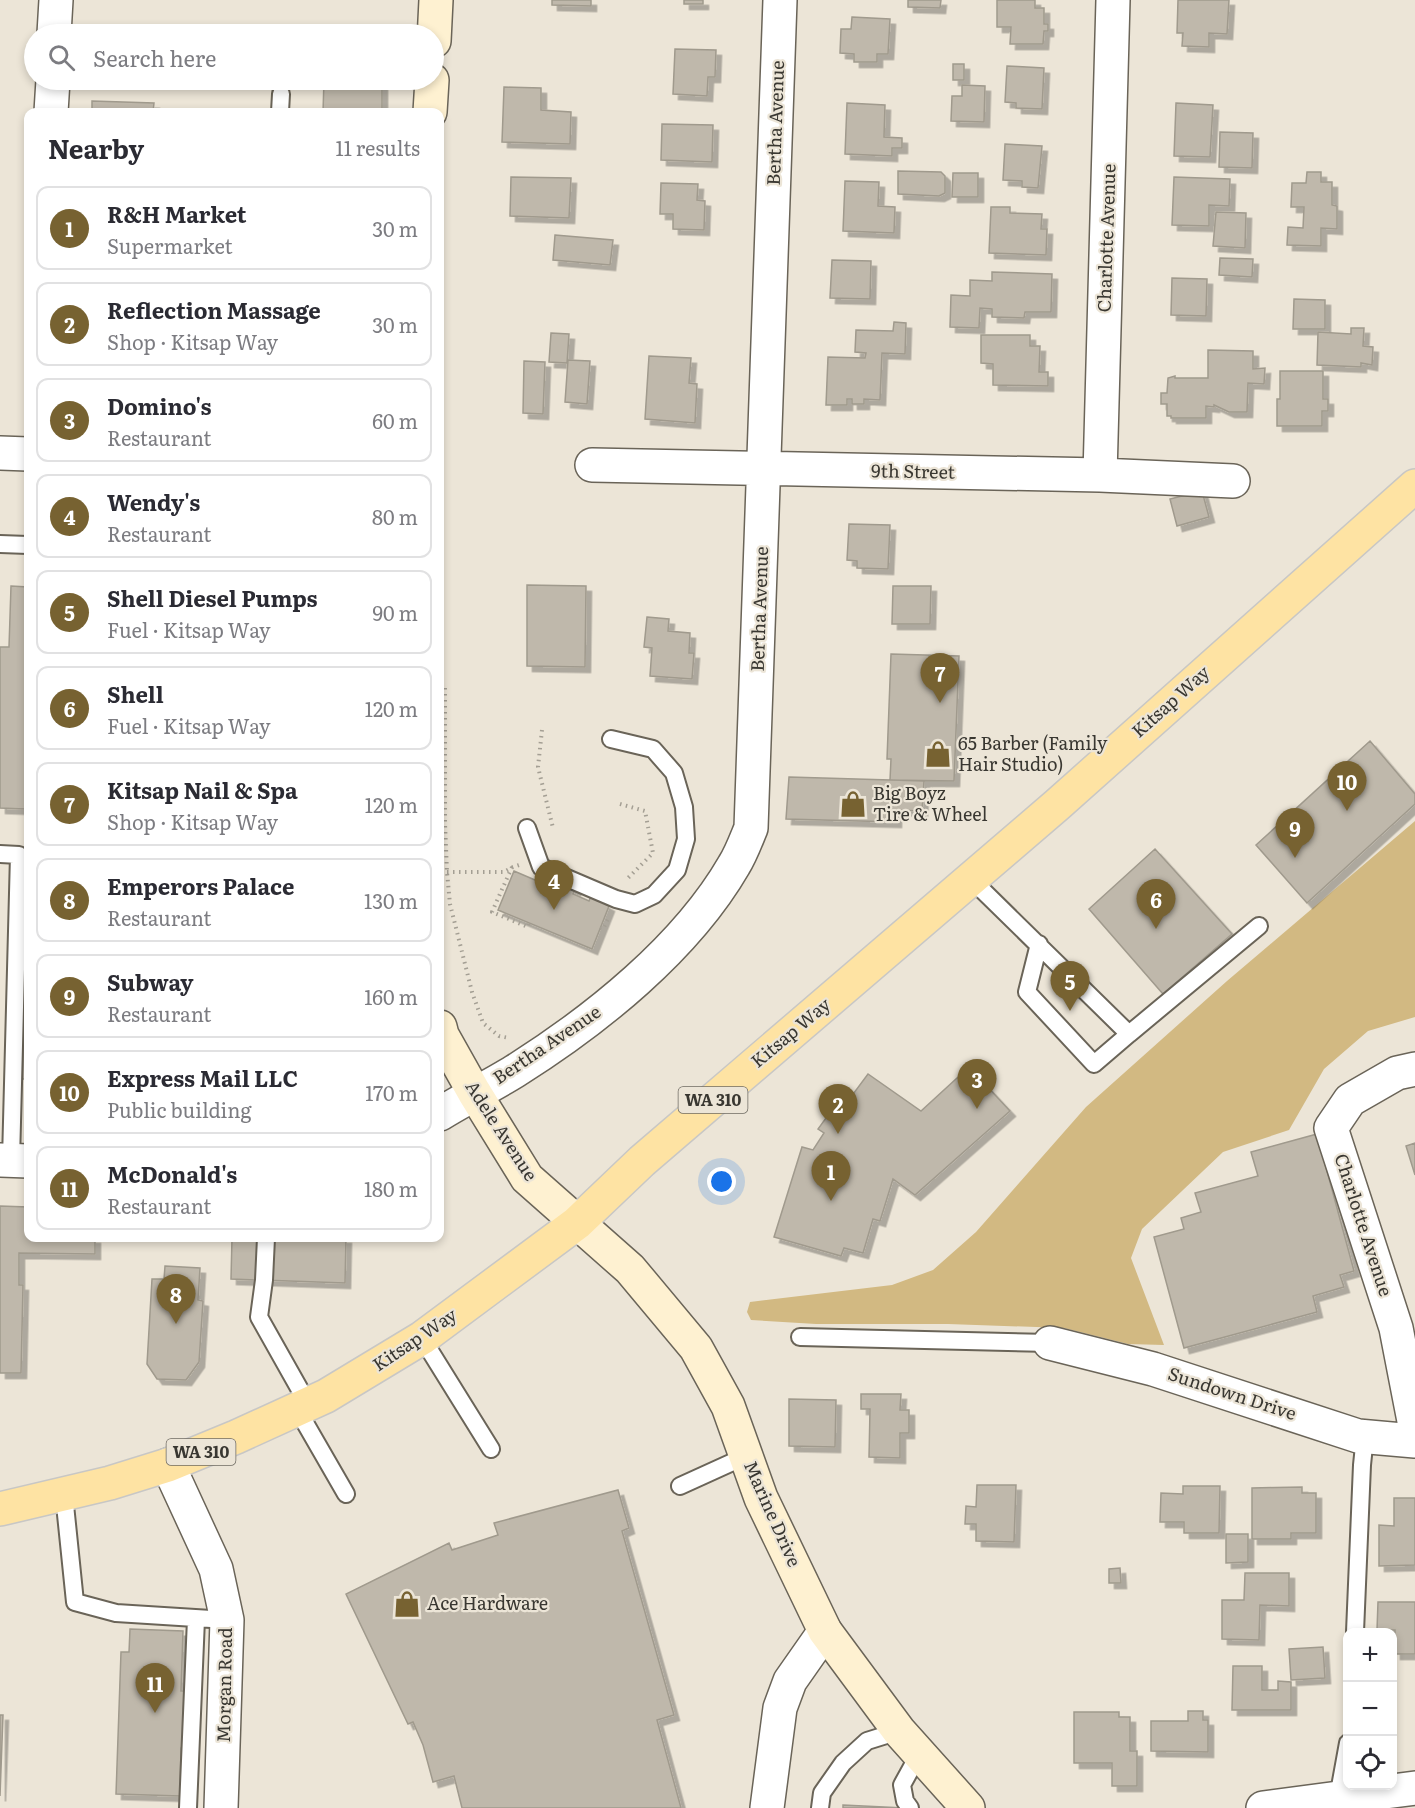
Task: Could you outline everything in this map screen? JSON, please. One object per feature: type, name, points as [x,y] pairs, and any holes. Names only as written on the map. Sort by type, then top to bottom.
[{"type":"main road","name":"Kitsap Way","points":[[0,1509],[64,1495],[168,1465],[303,1406],[360,1377],[422,1338],[577,1223],[642,1161],[971,879],[1415,486]]},
{"type":"street","points":[[55,24],[56,0]]},
{"type":"street","points":[[434,24],[435,0]]},
{"type":"street","name":"Bertha Avenue","points":[[444,1111],[474,1092],[515,1071],[582,1026],[672,949],[706,907],[735,864],[752,828],[780,0]]},
{"type":"street","name":"Charlotte Avenue","points":[[1100,475],[1113,0]]},
{"type":"street","points":[[51,108],[52,90]]},
{"type":"street","points":[[430,108],[431,90]]},
{"type":"street","points":[[0,453],[24,454]]},
{"type":"street","name":"9th Street","points":[[592,465],[1100,475],[1233,481]]},
{"type":"street","name":"Adele Avenue","points":[[444,1039],[527,1178],[577,1223]]},
{"type":"street","name":"Charlotte Avenue","points":[[1415,1069],[1396,1073],[1350,1100],[1331,1128],[1396,1328],[1415,1426]]},
{"type":"street","name":"Marine Drive","points":[[577,1223],[630,1269],[696,1348],[728,1406],[761,1498],[825,1631],[909,1743],[968,1808]]},
{"type":"street","name":"Sundown Drive","points":[[1050,1343],[1154,1369],[1365,1436],[1415,1441]]},
{"type":"street","name":"Morgan Road","points":[[168,1465],[216,1569],[212,1620],[221,1808]]},
{"type":"street","points":[[767,1808],[780,1708],[790,1681],[825,1631]]},
{"type":"street","points":[[1263,1808],[1415,1788]]},
{"type":"lane","points":[[280,108],[281,94]]},
{"type":"lane","points":[[0,544],[24,545]]},
{"type":"lane","points":[[527,828],[541,867],[616,899],[635,904],[654,895],[677,870],[686,839],[684,807],[674,773],[653,749],[611,739]]},
{"type":"lane","points":[[0,854],[19,855],[13,1160]]},
{"type":"lane","points":[[971,879],[1130,1034]]},
{"type":"lane","points":[[1039,944],[1027,992],[1094,1064],[1258,926]]},
{"type":"lane","points":[[266,1242],[259,1317],[345,1494]]},
{"type":"lane","points":[[800,1336],[1050,1343]]},
{"type":"lane","points":[[422,1338],[491,1449]]},
{"type":"lane","points":[[1355,1628],[1365,1436]]},
{"type":"lane","points":[[680,1486],[746,1456]]},
{"type":"lane","points":[[64,1495],[75,1602],[116,1613],[212,1620],[189,1808]]},
{"type":"lane","points":[[820,1808],[822,1793],[843,1763],[867,1741],[909,1743],[911,1772],[902,1785],[905,1802],[910,1808]]},
{"type":"lane","points":[[1338,1798],[1343,1767]]},
{"type":"path","points":[[600,928],[603,929],[621,886],[653,853],[645,811],[620,804]]},
{"type":"path","points":[[447,872],[504,873],[513,867],[492,912],[528,927],[529,923]]},
{"type":"shaded area","points":[[1415,821],[1415,1017],[1368,1031],[1324,1069],[1289,1130],[1223,1152],[1142,1229],[1131,1258],[1164,1345],[1128,1344],[1064,1328],[948,1324],[816,1324],[751,1320],[747,1312],[750,1302],[892,1285],[933,1270],[976,1232],[1086,1107],[1227,981]]},
{"type":"building","points":[[552,0],[591,0],[591,6],[552,5]]},
{"type":"building","points":[[684,0],[703,0],[703,4],[684,4]]},
{"type":"building","points":[[908,0],[941,0],[940,8],[908,7]]},
{"type":"building","points":[[997,0],[1035,0],[1035,8],[1044,8],[1044,24],[1048,24],[1048,31],[1044,31],[1043,44],[1010,44],[1011,27],[997,27]]},
{"type":"building","points":[[1178,0],[1229,0],[1227,34],[1209,33],[1209,47],[1182,46],[1183,33],[1177,33]]},
{"type":"building","points":[[852,17],[890,19],[888,54],[877,54],[877,62],[854,62],[854,54],[840,53],[841,29],[851,29]]},
{"type":"building","points":[[675,49],[716,50],[715,77],[708,77],[707,96],[673,94]]},
{"type":"building","points":[[953,64],[964,64],[964,80],[953,80]]},
{"type":"building","points":[[1007,66],[1044,68],[1042,109],[1016,108],[1016,103],[1005,102]]},
{"type":"building","points":[[962,85],[985,86],[984,122],[951,121],[952,96],[962,96]]},
{"type":"building","points":[[504,87],[541,88],[541,110],[571,112],[570,144],[502,142]]},
{"type":"building","points":[[324,90],[382,90],[382,108],[323,108]]},
{"type":"building","points":[[92,101],[154,103],[153,108],[92,108]]},
{"type":"building","points":[[847,103],[885,105],[884,137],[902,138],[902,148],[892,148],[892,156],[845,154]]},
{"type":"building","points":[[1176,103],[1213,105],[1210,157],[1174,156]]},
{"type":"building","points":[[662,124],[713,125],[712,162],[661,160]]},
{"type":"building","points":[[1220,132],[1253,133],[1252,168],[1219,167]]},
{"type":"building","points":[[1005,144],[1042,146],[1038,188],[1022,187],[1022,181],[1003,180]]},
{"type":"building","points":[[898,171],[941,172],[945,176],[945,193],[939,196],[898,194]]},
{"type":"building","points":[[1307,172],[1321,172],[1321,182],[1332,182],[1332,205],[1337,206],[1337,229],[1321,228],[1321,246],[1287,245],[1288,227],[1303,228],[1304,207],[1291,207],[1292,183],[1306,183]]},
{"type":"building","points":[[953,173],[978,173],[978,197],[952,197]]},
{"type":"building","points":[[511,177],[571,178],[569,218],[510,216]]},
{"type":"building","points":[[1174,177],[1230,179],[1229,206],[1209,205],[1209,226],[1172,225]]},
{"type":"building","points":[[845,181],[879,182],[878,206],[895,207],[894,233],[843,231]]},
{"type":"building","points":[[661,183],[698,184],[697,200],[705,201],[704,230],[673,229],[673,214],[660,214]]},
{"type":"building","points":[[991,207],[1010,207],[1010,213],[1042,214],[1041,229],[1047,229],[1046,255],[989,253]]},
{"type":"building","points":[[1216,212],[1246,213],[1245,248],[1213,246]]},
{"type":"building","points":[[555,235],[613,240],[610,265],[553,260]]},
{"type":"building","points":[[1220,258],[1253,259],[1252,277],[1219,275]]},
{"type":"building","points":[[832,260],[871,261],[870,299],[830,298]]},
{"type":"building","points":[[992,272],[1052,274],[1051,312],[1025,312],[1024,318],[992,317],[992,309],[980,308],[979,328],[950,327],[951,295],[970,296],[970,280],[992,281]]},
{"type":"building","points":[[1172,278],[1207,279],[1206,316],[1171,315]]},
{"type":"building","points":[[1294,299],[1325,300],[1325,329],[1293,329]]},
{"type":"building","points":[[894,322],[906,323],[905,354],[882,353],[880,400],[864,399],[864,404],[852,404],[852,399],[847,399],[847,405],[826,405],[828,357],[865,358],[866,353],[855,352],[856,330],[893,331]]},
{"type":"building","points":[[1351,328],[1364,328],[1363,346],[1373,347],[1372,365],[1361,363],[1361,367],[1317,365],[1318,332],[1351,334]]},
{"type":"building","points":[[551,333],[569,334],[567,363],[549,362]]},
{"type":"building","points":[[981,335],[1030,335],[1030,346],[1040,346],[1039,372],[1048,372],[1048,386],[993,385],[993,364],[981,363]]},
{"type":"building","points":[[1208,350],[1253,351],[1253,369],[1265,368],[1264,384],[1248,383],[1247,412],[1229,412],[1214,405],[1214,407],[1206,406],[1206,418],[1167,416],[1167,404],[1161,404],[1161,393],[1167,393],[1168,378],[1175,376],[1175,378],[1208,378]]},
{"type":"building","points":[[649,356],[691,358],[689,383],[697,384],[695,423],[645,419]]},
{"type":"building","points":[[568,360],[590,361],[587,404],[565,402]]},
{"type":"building","points":[[524,361],[545,362],[543,414],[523,413]]},
{"type":"building","points":[[1280,371],[1323,371],[1323,399],[1328,399],[1328,411],[1322,411],[1322,426],[1277,426]]},
{"type":"building","points":[[1202,491],[1209,517],[1177,526],[1170,499]]},
{"type":"building","points":[[849,524],[890,525],[888,569],[857,568],[857,561],[847,560]]},
{"type":"building","points":[[527,585],[586,586],[585,667],[527,666]]},
{"type":"building","points":[[11,586],[24,587],[24,809],[0,808],[0,647],[9,647]]},
{"type":"building","points":[[893,586],[931,586],[930,624],[892,624]]},
{"type":"building","points":[[647,617],[669,619],[668,631],[690,633],[689,653],[694,653],[692,679],[650,676],[652,648],[644,647]]},
{"type":"building","points":[[891,654],[959,656],[954,781],[890,780],[891,759],[887,759]]},
{"type":"building","points":[[1370,741],[1415,794],[1415,804],[1307,903],[1256,845]]},
{"type":"building","points":[[789,777],[924,781],[922,811],[896,810],[896,822],[786,819]]},
{"type":"building","points":[[1155,849],[1232,934],[1163,994],[1089,909]]},
{"type":"building","points":[[514,871],[556,889],[560,881],[576,888],[573,894],[589,901],[591,896],[609,906],[592,949],[498,910]]},
{"type":"building","points":[[24,1037],[24,1079],[22,1079]]},
{"type":"building","points":[[969,1067],[1010,1111],[915,1195],[893,1179],[880,1221],[873,1219],[863,1253],[844,1248],[841,1256],[774,1237],[802,1147],[813,1150],[824,1133],[818,1129],[839,1100],[845,1105],[868,1074],[921,1111]]},
{"type":"building","points":[[1317,1134],[1354,1271],[1340,1275],[1344,1287],[1313,1296],[1317,1312],[1184,1348],[1154,1237],[1184,1229],[1181,1218],[1201,1212],[1195,1193],[1258,1176],[1251,1152]]},
{"type":"building","points":[[1415,1143],[1415,1175],[1406,1146]]},
{"type":"building","points":[[0,1206],[24,1207],[24,1242],[95,1242],[95,1254],[19,1253],[19,1285],[23,1285],[21,1373],[0,1373]]},
{"type":"building","points":[[232,1242],[346,1242],[345,1283],[231,1279]]},
{"type":"building","points":[[165,1266],[200,1268],[198,1300],[203,1301],[199,1362],[186,1380],[157,1379],[147,1364],[152,1279],[164,1279]]},
{"type":"building","points":[[861,1394],[901,1394],[900,1410],[909,1410],[909,1433],[900,1433],[900,1458],[869,1457],[870,1409],[861,1409]]},
{"type":"building","points":[[789,1399],[836,1400],[835,1447],[789,1446]]},
{"type":"building","points":[[977,1485],[1016,1485],[1014,1542],[976,1541],[976,1524],[965,1524],[966,1506],[976,1507]]},
{"type":"building","points":[[1183,1486],[1220,1486],[1219,1533],[1184,1533],[1184,1522],[1160,1522],[1161,1493],[1183,1494]]},
{"type":"building","points":[[1302,1487],[1302,1493],[1316,1493],[1316,1533],[1291,1533],[1291,1539],[1252,1539],[1252,1488]]},
{"type":"building","points":[[618,1490],[629,1528],[622,1531],[674,1715],[657,1720],[681,1808],[462,1808],[454,1776],[433,1782],[423,1745],[413,1722],[408,1724],[346,1594],[449,1543],[452,1550],[498,1535],[494,1523]]},
{"type":"building","points":[[1394,1498],[1415,1498],[1415,1565],[1379,1566],[1379,1525],[1394,1526]]},
{"type":"building","points":[[1226,1534],[1248,1534],[1248,1562],[1226,1563]]},
{"type":"building","points":[[1120,1568],[1121,1583],[1109,1583],[1109,1569]]},
{"type":"building","points":[[1245,1573],[1289,1573],[1289,1606],[1260,1605],[1259,1640],[1222,1639],[1222,1600],[1244,1600]]},
{"type":"building","points":[[1378,1602],[1415,1602],[1415,1654],[1397,1654],[1397,1628],[1377,1628]]},
{"type":"building","points":[[130,1629],[183,1631],[181,1691],[191,1691],[190,1749],[181,1748],[180,1796],[116,1794],[121,1652],[129,1652]]},
{"type":"building","points":[[1323,1647],[1325,1678],[1291,1680],[1289,1649]]},
{"type":"building","points":[[1233,1666],[1262,1666],[1262,1690],[1278,1690],[1278,1681],[1291,1682],[1291,1710],[1232,1710]]},
{"type":"building","points":[[1188,1711],[1203,1711],[1203,1720],[1208,1720],[1208,1752],[1151,1751],[1151,1721],[1188,1721]]},
{"type":"building","points":[[1074,1712],[1119,1712],[1119,1717],[1130,1717],[1130,1751],[1137,1751],[1137,1786],[1112,1786],[1112,1763],[1074,1763]]},
{"type":"building","points":[[0,1715],[3,1715],[0,1796]]},
{"type":"building","points":[[843,1805],[905,1808],[843,1808]]},
{"type":"place","name":"Kitsap Nail & Spa","points":[[940,703]]},
{"type":"place","name":"65 Barber (Family Hair Studio)","points":[[938,754]]},
{"type":"place","name":"Big Boyz Tire & Wheel","points":[[853,804]]},
{"type":"place","name":"Express Mail LLC","points":[[1347,811]]},
{"type":"place","name":"Subway","points":[[1295,858]]},
{"type":"place","name":"Wendy's","points":[[554,910]]},
{"type":"place","name":"Shell","points":[[1156,929]]},
{"type":"place","name":"Shell Diesel Pumps","points":[[1070,1011]]},
{"type":"place","name":"Domino's","points":[[977,1109]]},
{"type":"place","name":"Reflection Massage","points":[[838,1134]]},
{"type":"place","name":"R&H Market","points":[[831,1201]]},
{"type":"place","name":"Emperors Palace","points":[[176,1324]]},
{"type":"place","name":"Ace Hardware","points":[[407,1604]]},
{"type":"place","name":"McDonald's","points":[[155,1713]]}]
